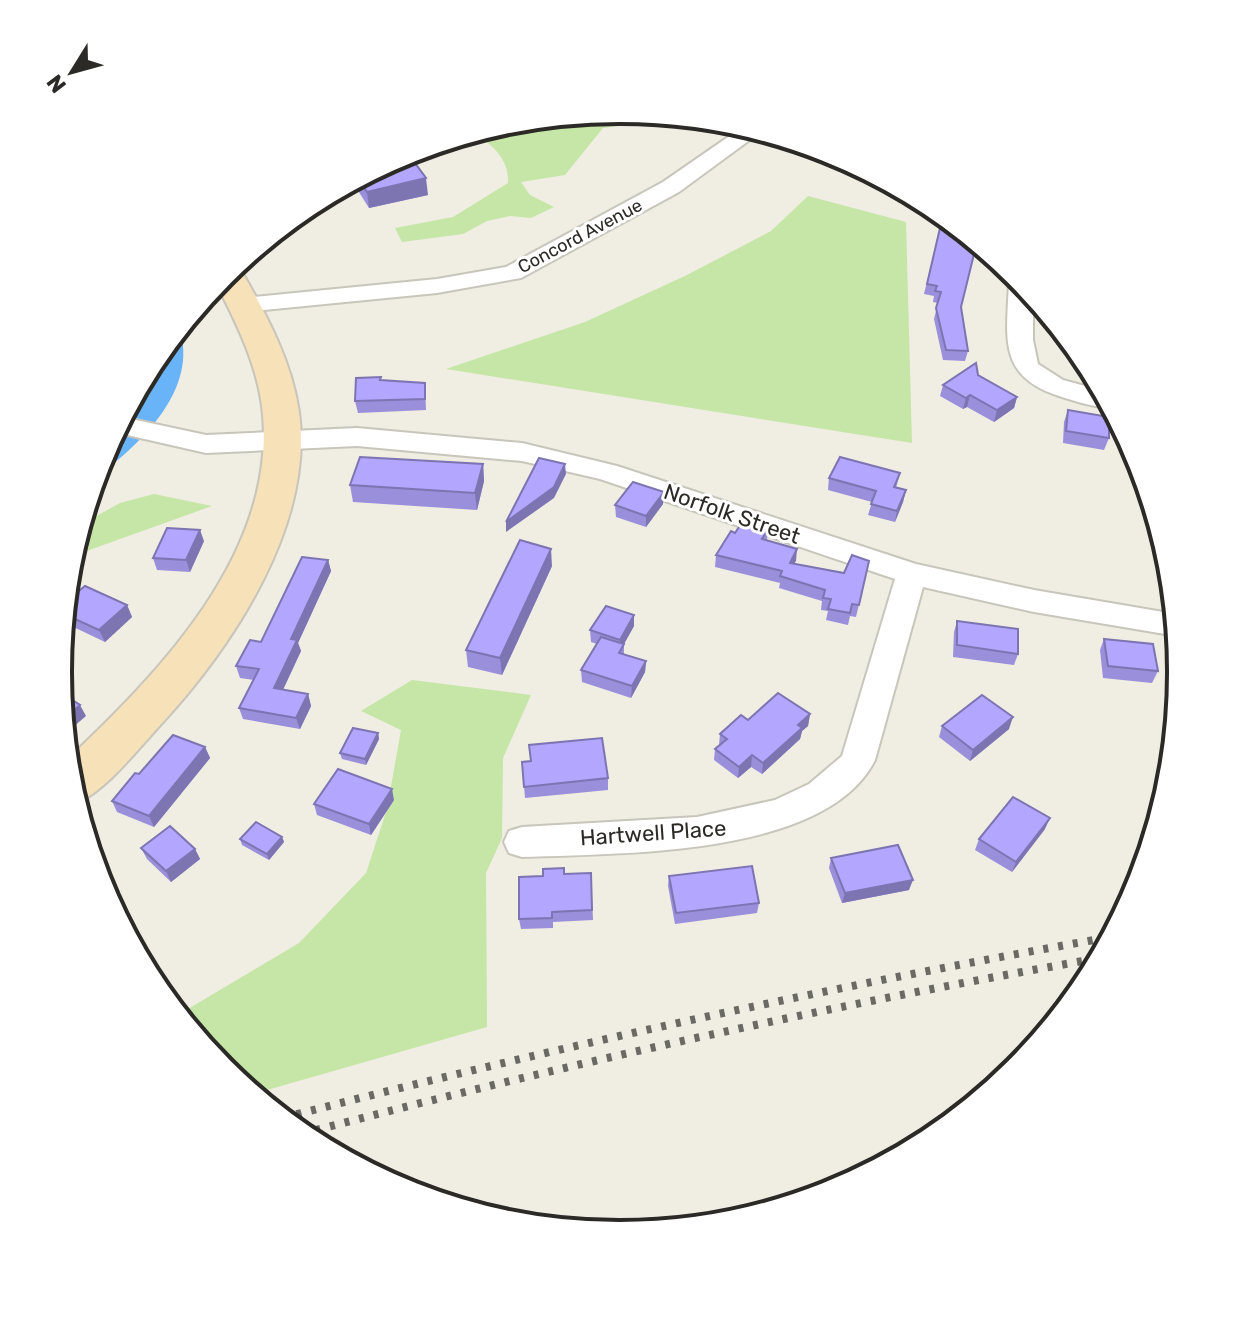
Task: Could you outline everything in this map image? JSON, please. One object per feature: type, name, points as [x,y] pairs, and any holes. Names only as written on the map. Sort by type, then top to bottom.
[{"type":"main road","points":[[82,774],[131,728],[206,644],[243,582],[262,540],[278,481],[283,440],[280,403],[254,323],[233,284]]},
{"type":"street","name":"Concord Avenue","points":[[244,305],[437,286],[513,273],[671,187],[740,138]]},
{"type":"street","points":[[1021,300],[1022,355],[1027,368],[1054,385],[1094,398]]},
{"type":"street","name":"Norfolk Street","points":[[129,428],[206,444],[371,438],[491,449],[559,460],[631,479],[912,574],[1034,601],[1165,623]]},
{"type":"street","name":"Hartwell Place","points":[[522,842],[714,831],[800,808],[854,768],[868,730],[912,574]]},
{"type":"green space","points":[[627,124],[603,128],[565,175],[521,182],[530,195],[554,207],[531,218],[510,216],[487,221],[463,234],[402,242],[395,228],[453,217],[508,183],[506,167],[498,152],[485,141],[548,129]]},
{"type":"green space","points":[[808,196],[906,222],[912,443],[446,369],[585,322],[687,275],[771,231]]},
{"type":"green space","points":[[154,494],[212,506],[86,551],[95,517],[120,503]]},
{"type":"green space","points":[[412,680],[531,695],[503,758],[502,838],[486,873],[487,1027],[267,1090],[232,1059],[188,1009],[299,943],[366,873],[387,809],[401,730],[361,711]]},
{"type":"water","points":[[182,343],[181,372],[173,393],[162,414],[113,464],[145,398]]},
{"type":"building","points":[[416,164],[426,178],[367,192],[364,188]]},
{"type":"building","points":[[940,228],[974,255],[961,307],[968,351],[946,350],[936,308],[941,292],[935,291],[937,286],[927,284]]},
{"type":"building","points":[[976,363],[978,375],[1017,397],[997,410],[943,385]]},
{"type":"building","points":[[381,377],[380,380],[425,383],[425,399],[355,401],[356,378]]},
{"type":"building","points":[[1068,410],[1104,416],[1109,426],[1109,438],[1066,431]]},
{"type":"building","points":[[360,457],[483,464],[475,493],[350,485]]},
{"type":"building","points":[[840,457],[900,473],[894,487],[906,490],[897,511],[871,504],[876,491],[829,478]]},
{"type":"building","points":[[539,458],[565,464],[554,487],[506,522]]},
{"type":"building","points":[[633,482],[664,492],[646,516],[615,505]]},
{"type":"building","points":[[743,521],[768,529],[762,539],[797,549],[790,563],[844,573],[852,555],[869,561],[859,605],[852,604],[850,613],[828,609],[831,599],[823,598],[825,590],[780,576],[782,571],[716,555],[731,531],[735,533]]},
{"type":"building","points":[[167,528],[200,530],[186,560],[153,558]]},
{"type":"building","points":[[520,540],[551,549],[500,658],[466,650]]},
{"type":"building","points":[[302,557],[328,560],[291,639],[297,640],[274,688],[308,694],[296,718],[239,708],[259,669],[236,666],[250,640],[261,642]]},
{"type":"building","points":[[85,586],[127,605],[99,630],[75,619],[79,590]]},
{"type":"building","points":[[606,606],[634,615],[620,640],[590,630]]},
{"type":"building","points":[[957,621],[1018,629],[1018,654],[957,645]]},
{"type":"building","points":[[601,637],[624,644],[619,653],[646,661],[632,686],[581,670]]},
{"type":"building","points":[[1104,639],[1153,644],[1158,671],[1108,666]]},
{"type":"building","points":[[778,693],[810,714],[798,725],[802,728],[763,763],[752,755],[739,767],[715,749],[727,739],[720,734],[741,715],[748,720]]},
{"type":"building","points":[[982,695],[1013,717],[973,750],[942,726]]},
{"type":"building","points":[[353,728],[378,733],[365,759],[340,753]]},
{"type":"building","points":[[173,735],[205,747],[149,816],[112,801],[135,773],[139,774]]},
{"type":"building","points":[[602,738],[608,778],[524,787],[522,762],[531,761],[529,745]]},
{"type":"building","points":[[338,769],[392,789],[369,824],[314,804]]},
{"type":"building","points":[[1013,797],[1050,818],[1016,862],[979,839]]},
{"type":"building","points":[[256,822],[282,837],[267,854],[240,839]]},
{"type":"building","points":[[170,826],[195,849],[166,871],[141,848]]},
{"type":"building","points":[[898,845],[913,880],[845,893],[831,858]]},
{"type":"building","points":[[752,866],[759,903],[676,913],[669,876]]},
{"type":"building","points":[[564,868],[564,874],[591,873],[592,910],[552,912],[552,918],[519,919],[519,877],[543,876],[543,869]]},
{"type":"railway","points":[[297,1114],[695,1019],[1097,940]]},
{"type":"railway","points":[[319,1129],[699,1037],[899,995],[1085,961]]}]
